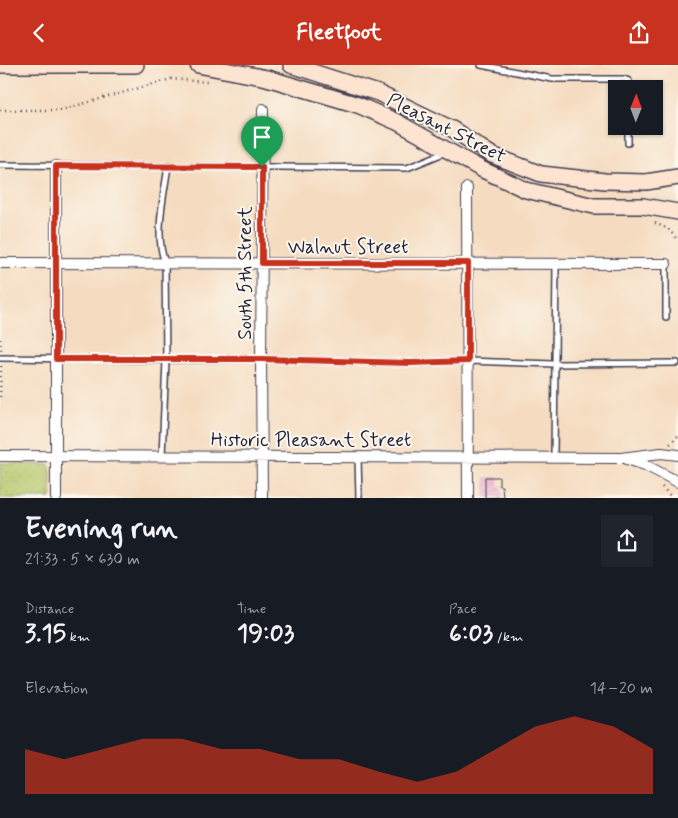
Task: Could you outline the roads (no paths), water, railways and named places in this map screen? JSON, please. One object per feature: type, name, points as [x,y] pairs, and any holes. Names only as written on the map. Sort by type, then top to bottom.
[{"type":"street","points":[[0,65],[136,65]]},
{"type":"street","name":"Pleasant Street","points":[[198,65],[267,78],[358,105],[397,122],[448,151],[526,190],[594,205],[643,206],[678,212]]},
{"type":"street","name":"Pleasant Street","points":[[291,65],[378,93],[452,129],[492,155],[541,174],[605,181],[646,182],[678,177]]},
{"type":"street","name":"South 5th Street","points":[[262,498],[263,109]]},
{"type":"street","points":[[56,166],[56,498]]},
{"type":"street","points":[[466,188],[468,263],[468,498]]},
{"type":"street","name":"Walnut Street","points":[[0,263],[666,263]]},
{"type":"street","name":"Historic Pleasant Street","points":[[0,456],[621,457],[661,453],[678,455]]},
{"type":"street","name":"Historic Pleasant Street","points":[[621,457],[645,465],[678,482]]},
{"type":"lane","points":[[480,65],[552,79],[626,80]]},
{"type":"lane","points":[[628,135],[628,143]]},
{"type":"lane","points":[[0,165],[407,168],[448,151]]},
{"type":"lane","points":[[162,456],[166,360],[165,263],[161,252],[161,224],[168,166]]},
{"type":"lane","points":[[554,457],[556,263]]},
{"type":"lane","points":[[666,263],[666,317]]},
{"type":"lane","points":[[1,358],[261,359],[410,363],[468,361],[554,364],[677,363]]},
{"type":"lane","points":[[358,456],[359,498]]}]
